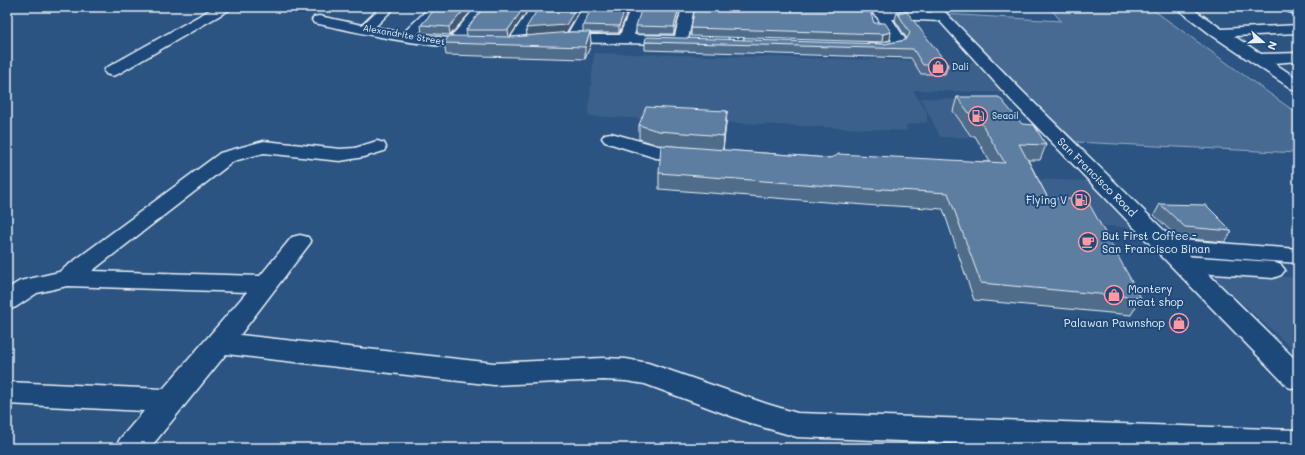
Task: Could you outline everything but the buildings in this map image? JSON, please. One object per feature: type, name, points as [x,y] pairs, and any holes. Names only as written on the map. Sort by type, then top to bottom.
[{"type":"street","points":[[112,71],[224,7]]},
{"type":"street","points":[[365,29],[389,7]]},
{"type":"street","points":[[407,37],[437,7]]},
{"type":"street","points":[[453,44],[483,7]]},
{"type":"street","points":[[514,43],[537,7]]},
{"type":"street","points":[[572,38],[589,7]]},
{"type":"street","points":[[626,39],[637,7]]},
{"type":"street","points":[[681,40],[688,7]]},
{"type":"street","points":[[736,42],[738,7]]},
{"type":"street","points":[[743,7],[750,7]]},
{"type":"street","points":[[1181,7],[1298,86]]},
{"type":"street","points":[[1289,7],[1298,11]]},
{"type":"street","name":"Alexandrite Street","points":[[331,11],[319,20],[407,37],[453,44],[528,42]]},
{"type":"street","points":[[868,13],[882,14],[937,12]]},
{"type":"street","name":"San Francisco Road","points":[[937,12],[1183,264],[1298,379]]},
{"type":"street","points":[[857,46],[898,46],[900,42],[882,14]]},
{"type":"street","points":[[1218,33],[1298,28]]},
{"type":"street","points":[[543,41],[572,38],[697,41]]},
{"type":"street","points":[[720,41],[751,42]]},
{"type":"street","points":[[1257,59],[1298,57]]},
{"type":"street","points":[[610,138],[656,152],[711,157]]},
{"type":"street","points":[[67,278],[227,157],[264,147],[340,155],[357,154],[377,147]]},
{"type":"street","points":[[131,448],[218,344],[264,284],[300,242]]},
{"type":"street","points":[[1166,246],[1298,256]]},
{"type":"street","points":[[1183,264],[1298,271]]},
{"type":"street","points":[[7,301],[29,287],[67,278],[264,284]]},
{"type":"street","points":[[218,344],[494,374],[603,369],[626,370],[648,374],[766,416],[797,425],[1078,442],[1298,443]]},
{"type":"street","points":[[7,393],[171,401]]},
{"type":"shaded area","points":[[1049,7],[1149,7],[1298,114],[1298,153],[1076,142],[944,14],[1061,21]]},
{"type":"shaded area","points":[[594,53],[975,62],[1006,93],[913,90],[927,112],[927,122],[906,125],[907,131],[588,116]]},
{"type":"shaded area","points":[[921,98],[996,101],[1026,139],[940,137]]},
{"type":"shaded area","points":[[1030,179],[1088,181],[1132,228],[1059,222]]},
{"type":"shaded area","points":[[1205,270],[1298,278],[1298,352],[1293,349]]},
{"type":"place","name":"Dali","points":[[938,67]]},
{"type":"place","name":"Seaoil","points":[[978,116]]},
{"type":"place","name":"Flying V","points":[[1081,200]]},
{"type":"place","name":"But First Coffee - San Francisco Binan","points":[[1088,242]]},
{"type":"place","name":"Montery meat shop","points":[[1114,295]]},
{"type":"place","name":"Palawan Pawnshop","points":[[1179,323]]}]
